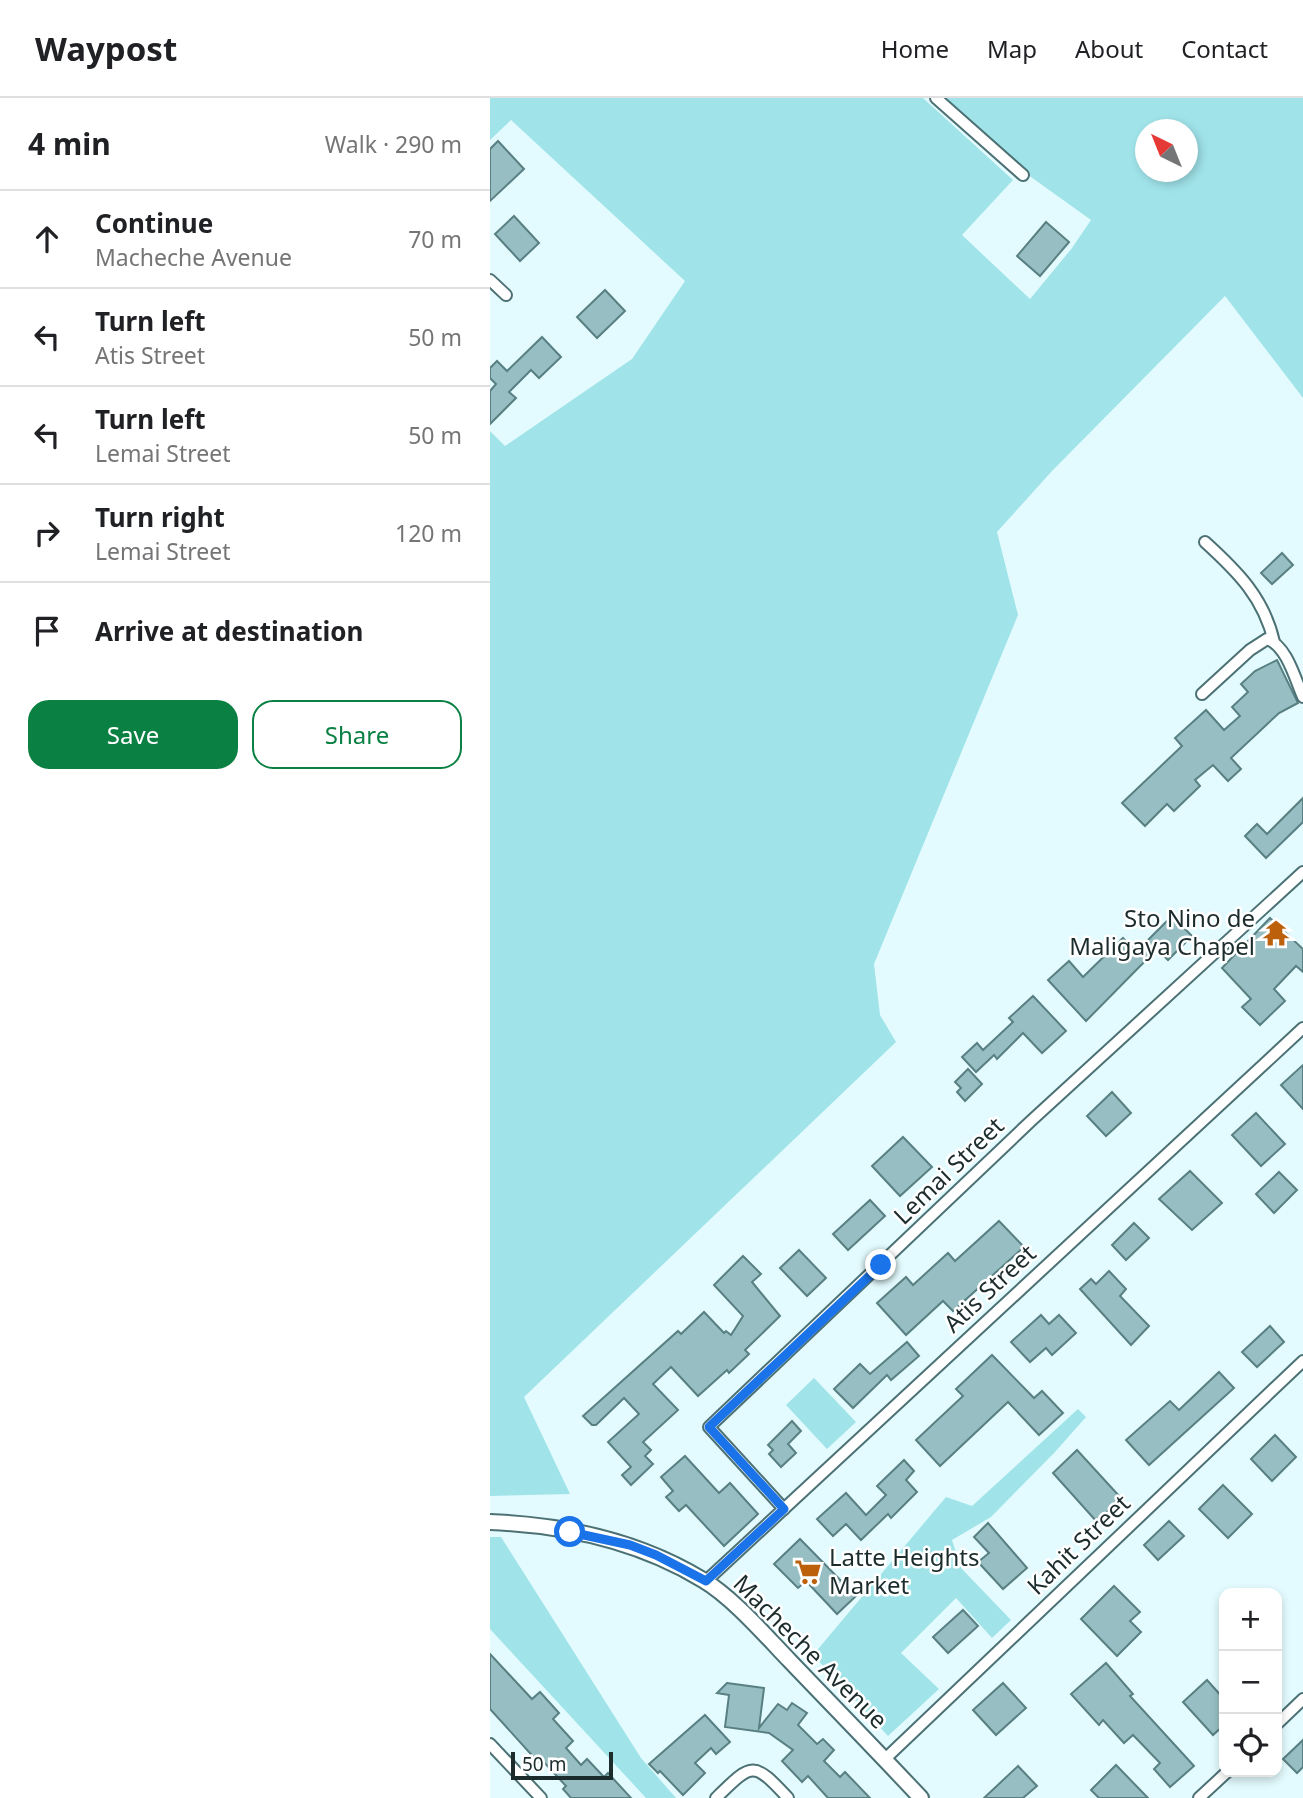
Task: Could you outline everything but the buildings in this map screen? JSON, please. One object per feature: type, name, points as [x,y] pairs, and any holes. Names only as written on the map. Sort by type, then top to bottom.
[{"type":"main road","name":"Macheche Avenue","points":[[490,1522],[535,1526],[630,1545],[706,1581],[771,1641],[921,1798]]},
{"type":"street","points":[[936,98],[1023,175]]},
{"type":"street","points":[[490,280],[506,295]]},
{"type":"street","points":[[1205,542],[1249,584],[1268,622],[1274,642],[1287,662],[1303,697]]},
{"type":"street","points":[[1202,694],[1261,640],[1274,642]]},
{"type":"street","name":"Lemai Street","points":[[784,1509],[709,1427],[1032,1120],[1303,872]]},
{"type":"street","name":"Atis Street","points":[[706,1581],[1303,1028]]},
{"type":"street","name":"Kahit Street","points":[[885,1759],[1303,1361]]},
{"type":"street","points":[[1282,1719],[1303,1699]]},
{"type":"street","points":[[490,1744],[541,1798]]},
{"type":"street","points":[[716,1798],[735,1779],[746,1772],[758,1770],[767,1775],[789,1798]]},
{"type":"street","points":[[1199,1798],[1222,1777]]},
{"type":"shaded area","points":[[490,98],[923,98],[1013,180],[962,235],[1030,299],[1091,220],[1003,157],[941,98],[1303,98],[1303,398],[1225,296],[1052,471],[997,532],[1018,615],[874,964],[880,1015],[896,1042],[524,1397],[570,1494],[490,1496],[490,431],[505,446],[632,359],[685,281],[511,120],[490,140]]},
{"type":"shaded area","points":[[814,1378],[856,1422],[827,1449],[786,1405]]},
{"type":"shaded area","points":[[1078,1409],[1086,1417],[1055,1452],[991,1517],[952,1540],[961,1568],[1011,1620],[992,1638],[956,1598],[901,1653],[939,1689],[888,1736],[813,1655],[946,1497],[972,1506]]},
{"type":"shaded area","points":[[490,1537],[501,1537],[641,1758],[676,1798],[646,1798],[490,1629]]},
{"type":"place","name":"Sto Nino de Maligaya Chapel","points":[[1276,933]]},
{"type":"place","name":"Latte Heights Market","points":[[808,1572]]},
{"type":"route","points":[[570,1532],[630,1545],[706,1581],[784,1509],[709,1427],[881,1265]]}]
